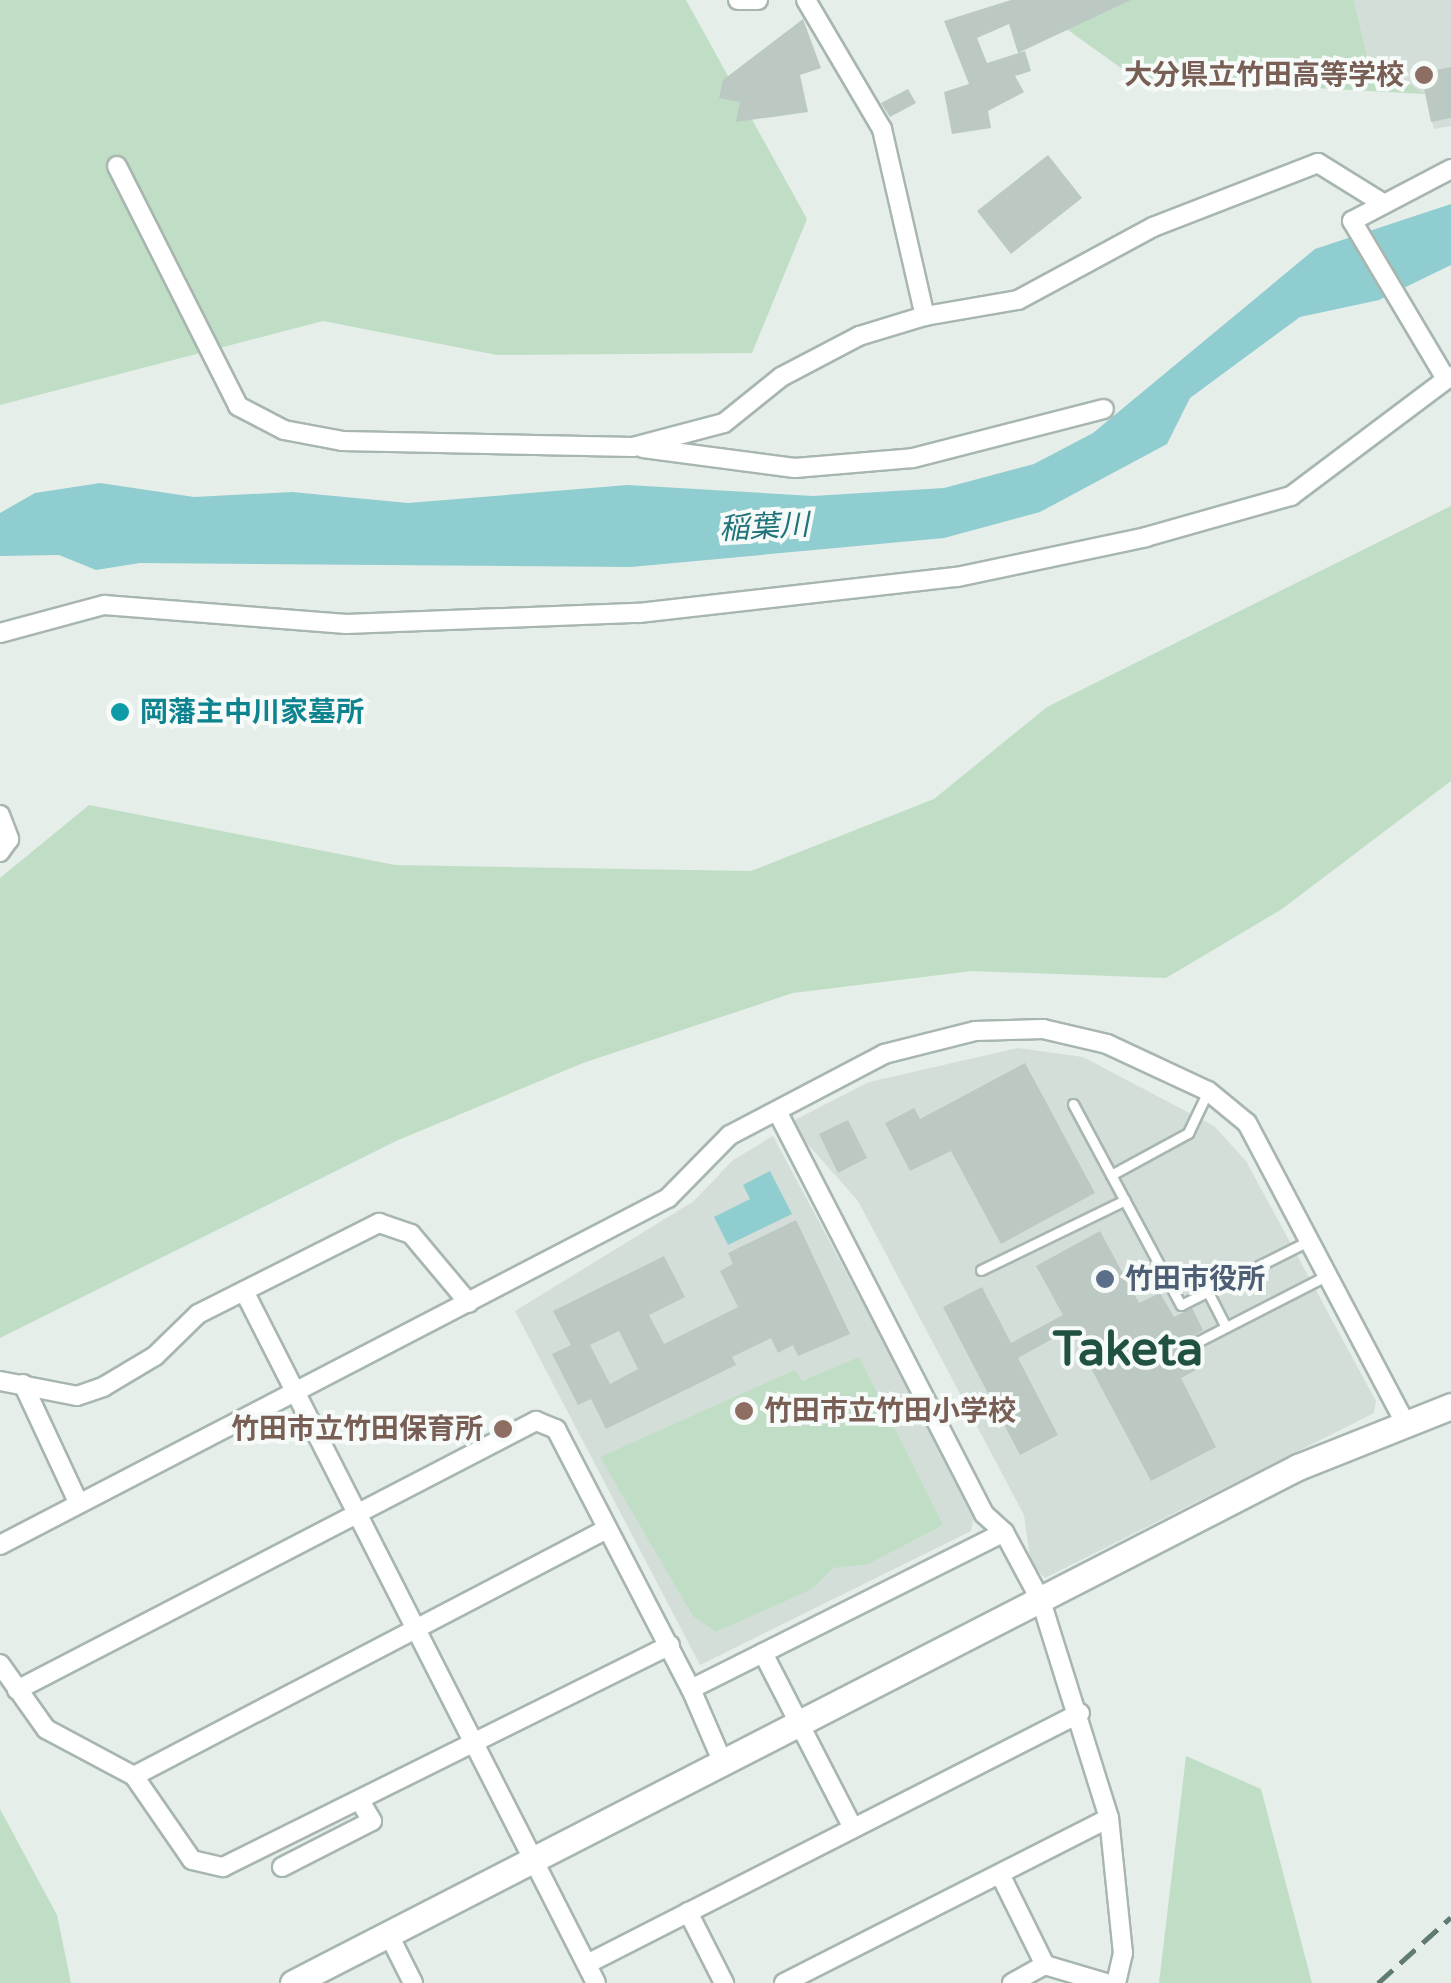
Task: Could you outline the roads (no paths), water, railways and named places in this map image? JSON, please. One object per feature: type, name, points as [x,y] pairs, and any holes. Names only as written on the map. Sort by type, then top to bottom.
[{"type":"street","points":[[738,0],[758,0]]},
{"type":"street","points":[[806,0],[882,129],[925,316]]},
{"type":"street","points":[[633,446],[724,423],[781,377],[843,344],[925,316],[1018,300],[1153,227],[1318,162],[1381,202]]},
{"type":"street","points":[[117,166],[238,406],[284,430],[342,441],[633,446],[795,468],[912,458],[1104,409]]},
{"type":"street","points":[[0,633],[104,606],[346,624],[639,613],[957,577],[1146,538],[1291,496],[1445,374],[1352,221],[1381,202],[1451,169]]},
{"type":"street","points":[[0,816],[9,840],[0,852]]},
{"type":"street","points":[[0,1545],[668,1198],[730,1135],[884,1054],[975,1031],[1043,1029],[1107,1044],[1208,1091],[1247,1124],[1404,1421]]},
{"type":"street","points":[[777,1111],[984,1514],[1004,1532],[1041,1602],[1080,1713],[1109,1818],[1123,1953],[1116,1983]]},
{"type":"street","points":[[0,1381],[77,1396],[103,1387],[155,1356],[198,1314],[379,1223],[410,1234],[469,1303]]},
{"type":"street","points":[[244,1291],[478,1744],[596,1983]]},
{"type":"street","points":[[22,1384],[79,1504]]},
{"type":"street","points":[[294,1983],[1041,1602],[1404,1421],[1451,1406]]},
{"type":"street","points":[[670,1645],[239,1865],[208,1866],[177,1844],[134,1776],[62,1743],[7,1679],[357,1516],[536,1421],[556,1429],[670,1645],[723,1763]]},
{"type":"street","points":[[134,1776],[607,1530]]},
{"type":"street","points":[[691,1689],[1004,1532]]},
{"type":"street","points":[[763,1653],[854,1828]]},
{"type":"street","points":[[586,1964],[1080,1713]]},
{"type":"street","points":[[282,1867],[372,1821],[361,1803]]},
{"type":"street","points":[[784,1983],[1109,1818]]},
{"type":"street","points":[[1000,1874],[1045,1966]]},
{"type":"street","points":[[688,1912],[724,1983]]},
{"type":"street","points":[[388,1932],[413,1983]]},
{"type":"street","points":[[1012,1983],[1045,1966],[1106,1983]]},
{"type":"lane","points":[[1111,1175],[1188,1133],[1208,1091]]},
{"type":"lane","points":[[1073,1104],[1181,1305],[1311,1240]]},
{"type":"lane","points":[[981,1270],[1125,1200]]},
{"type":"lane","points":[[1199,1341],[1329,1275]]},
{"type":"lane","points":[[1209,1294],[1226,1327]]},
{"type":"water","name":"稲葉川","points":[[1451,204],[1451,265],[1379,300],[1300,317],[1190,398],[1167,444],[1040,512],[944,538],[631,567],[140,563],[96,570],[59,555],[0,556],[0,513],[35,493],[100,483],[194,497],[292,492],[408,503],[628,485],[813,496],[944,488],[1034,464],[1093,433],[1315,249]]},
{"type":"water","points":[[770,1171],[792,1214],[728,1245],[714,1217],[750,1199],[743,1185]]},
{"type":"railway","points":[[1378,1983],[1451,1917]]},
{"type":"place","name":"大分県立竹田高等学校","points":[[1424,75]]},
{"type":"place","name":"岡藩主中川家墓所","points":[[120,712]]},
{"type":"place","name":"竹田市役所","points":[[1105,1279]]},
{"type":"place","name":"竹田市立竹田小学校","points":[[744,1411]]},
{"type":"place","name":"竹田市立竹田保育所","points":[[503,1429]]},
{"type":"district","name":"Taketa","points":[[1128,1351]]}]
